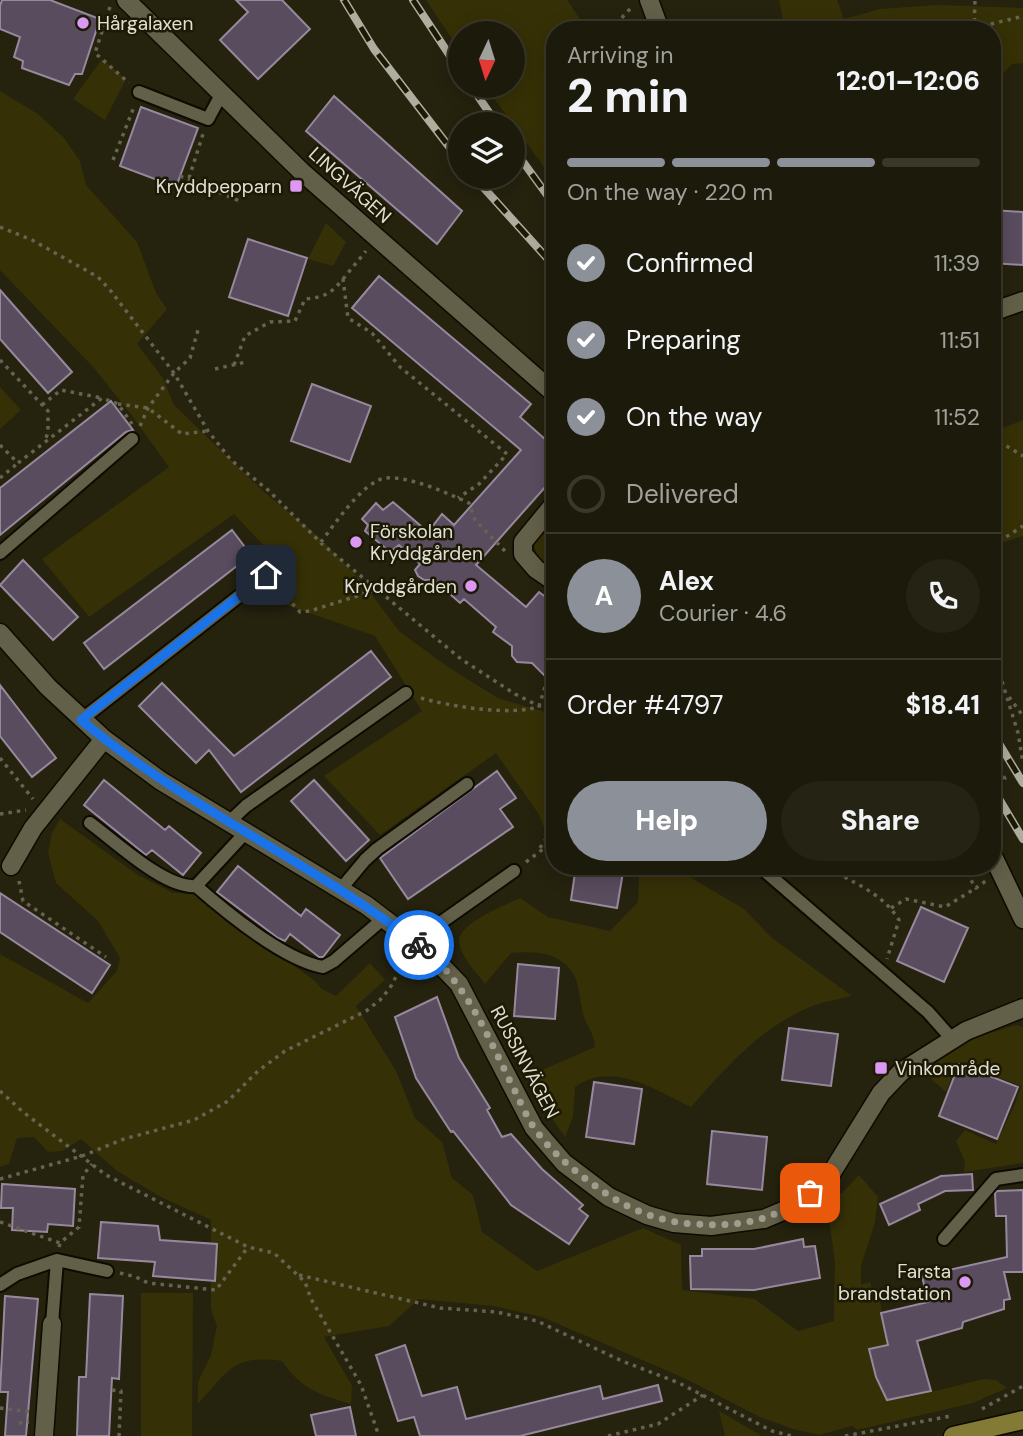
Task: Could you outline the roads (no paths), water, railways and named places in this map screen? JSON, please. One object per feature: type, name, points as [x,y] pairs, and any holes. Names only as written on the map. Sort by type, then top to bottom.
[{"type":"main road","points":[[953,1436],[1023,1420]]},
{"type":"street","name":"LINGVÄGEN","points":[[126,0],[302,172],[546,381]]},
{"type":"street","points":[[644,2],[655,21]]},
{"type":"street","points":[[1001,309],[1023,301]]},
{"type":"street","points":[[546,514],[523,542],[523,554],[546,576]]},
{"type":"street","name":"RUSSINVÄGEN","points":[[0,633],[81,720],[104,739],[161,781],[341,890],[420,945],[459,984],[534,1128],[564,1163],[609,1197],[647,1215],[674,1223],[710,1226],[764,1219],[790,1208],[829,1177],[881,1093],[901,1072],[952,1039],[1023,1008]]},
{"type":"street","points":[[11,866],[33,828],[104,739]]},
{"type":"street","points":[[1001,873],[1023,919]]},
{"type":"street","points":[[44,1436],[52,1324]]},
{"type":"lane","points":[[139,92],[208,119],[222,93]]},
{"type":"lane","points":[[0,552],[132,439]]},
{"type":"lane","points":[[81,720],[266,575]]},
{"type":"lane","points":[[229,822],[246,806],[406,693]]},
{"type":"lane","points":[[341,890],[377,849],[467,784]]},
{"type":"lane","points":[[90,823],[169,880],[196,886],[282,951],[311,965],[323,967],[334,961],[384,918]]},
{"type":"lane","points":[[196,886],[246,832]]},
{"type":"lane","points":[[420,945],[443,921],[514,871]]},
{"type":"lane","points":[[769,875],[928,1012],[952,1039]]},
{"type":"lane","points":[[944,1239],[996,1179],[1023,1175]]},
{"type":"lane","points":[[52,1324],[57,1260]]},
{"type":"lane","points":[[0,1285],[17,1274],[57,1260],[107,1271]]},
{"type":"railway","points":[[344,0],[374,49],[448,145]]},
{"type":"railway","points":[[413,0],[448,53]]},
{"type":"railway","points":[[479,98],[489,112]]},
{"type":"railway","points":[[525,165],[546,194]]},
{"type":"railway","points":[[485,189],[546,257]]},
{"type":"railway","points":[[1001,747],[1023,783]]},
{"type":"railway","points":[[1001,802],[1023,839]]},
{"type":"place","name":"Hårgalaxen","points":[[83,23]]},
{"type":"place","name":"Kryddpepparn","points":[[296,186]]},
{"type":"place","name":"Förskolan Kryddgården","points":[[356,542]]},
{"type":"place","name":"Kryddgården","points":[[471,586]]},
{"type":"place","name":"Vinkområde","points":[[881,1068]]},
{"type":"place","name":"Farsta brandstation","points":[[965,1282]]}]
